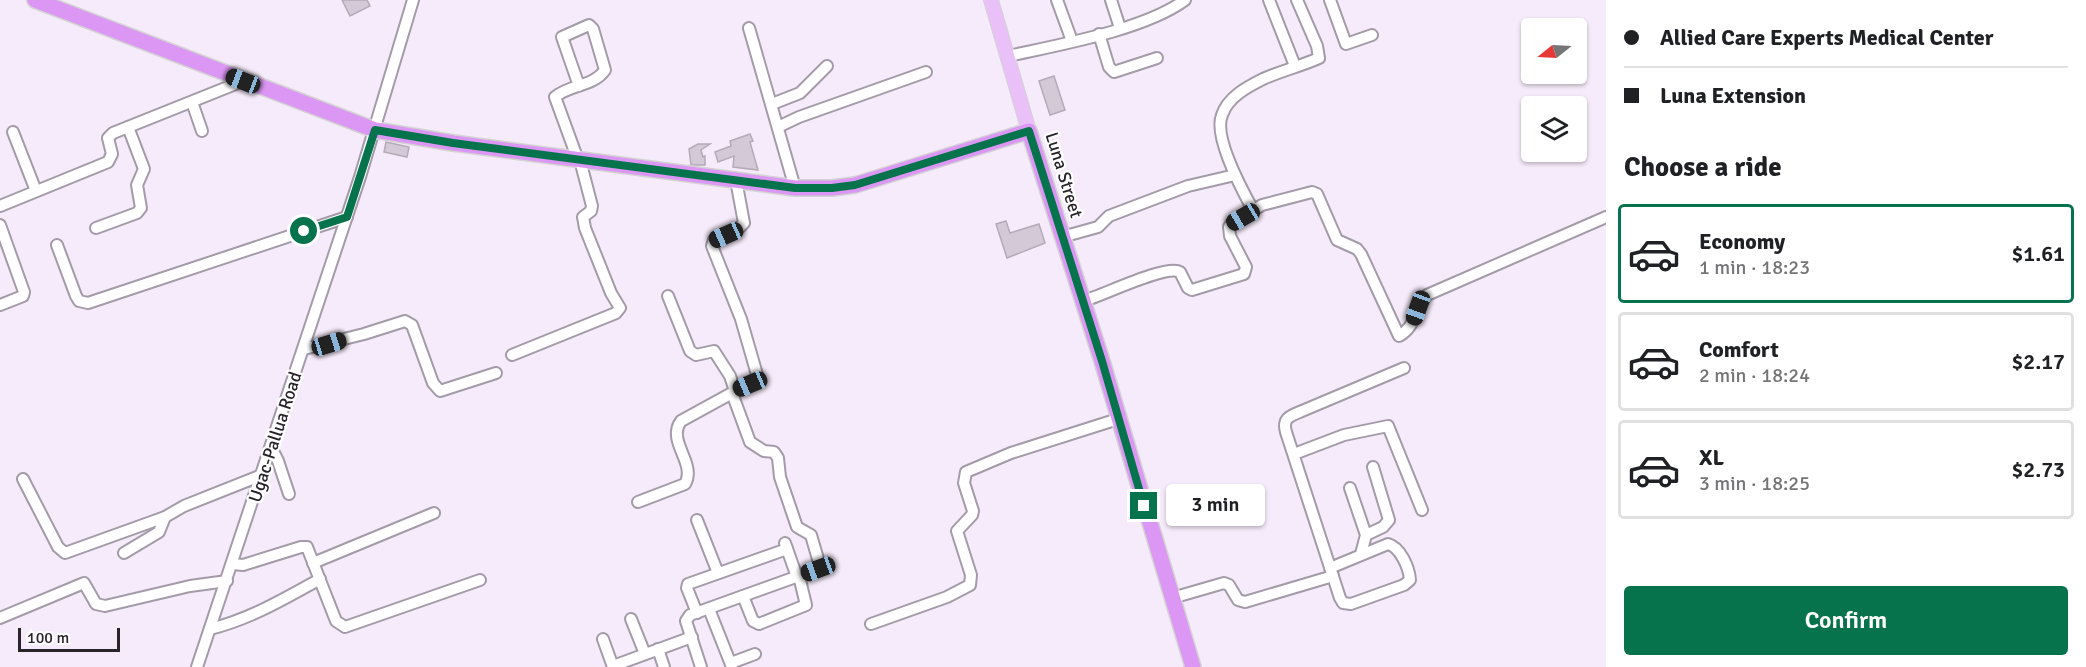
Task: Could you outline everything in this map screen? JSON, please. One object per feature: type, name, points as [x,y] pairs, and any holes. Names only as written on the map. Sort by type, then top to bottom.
[{"type":"highway","points":[[35,0],[375,130],[579,160],[795,188],[832,188],[855,185],[1029,131]]},
{"type":"highway","name":"Luna Street","points":[[1029,131],[1102,361],[1193,667]]},
{"type":"main road","name":"Luna Street","points":[[991,0],[1029,131]]},
{"type":"street","name":"Ugac-Pallua Road","points":[[197,667],[347,217],[413,0]]},
{"type":"street","points":[[1057,0],[1072,42]]},
{"type":"street","points":[[1111,0],[1120,28]]},
{"type":"street","points":[[1161,0],[1165,12]]},
{"type":"street","points":[[1008,56],[1072,42],[1120,28],[1165,12],[1185,0]]},
{"type":"street","points":[[1269,0],[1295,66]]},
{"type":"street","points":[[1253,210],[1235,175],[1220,125],[1224,109],[1246,87],[1320,56],[1297,0]]},
{"type":"street","points":[[1330,0],[1346,44],[1372,34]]},
{"type":"street","points":[[512,355],[616,313],[620,308],[611,293],[585,228],[583,217],[591,211],[592,206],[579,160],[555,97],[600,77],[605,70],[594,29],[589,25],[562,37],[579,86]]},
{"type":"street","points":[[749,28],[795,188]]},
{"type":"street","points":[[1099,34],[1109,67],[1114,72],[1157,58]]},
{"type":"street","points":[[771,104],[800,93],[827,66]]},
{"type":"street","points":[[778,127],[799,117],[926,72]]},
{"type":"street","points":[[0,206],[108,162],[112,154],[110,135],[243,81]]},
{"type":"street","points":[[192,102],[202,131]]},
{"type":"street","points":[[96,228],[137,213],[141,208],[137,185],[144,169],[128,127]]},
{"type":"street","points":[[14,132],[36,191]]},
{"type":"street","points":[[1062,237],[1098,227],[1109,216],[1188,186],[1235,175]]},
{"type":"street","points":[[638,502],[685,484],[689,474],[675,433],[681,421],[756,381],[758,375],[741,319],[712,246],[714,240],[737,230],[744,223],[736,180]]},
{"type":"street","points":[[1083,302],[1133,281],[1170,270],[1180,272],[1188,288],[1192,290],[1244,274],[1246,267],[1230,236],[1229,227],[1262,205],[1312,192],[1317,194],[1337,240],[1357,249],[1362,254],[1399,336],[1410,329],[1418,308],[1427,296],[1606,217]]},
{"type":"street","points":[[57,245],[76,296],[79,301],[88,303],[347,217]]},
{"type":"street","points":[[0,225],[5,254],[24,292],[23,296],[0,305]]},
{"type":"street","points":[[668,296],[690,351],[696,355],[714,351],[730,376],[750,442],[764,451],[774,452],[778,458],[780,477],[797,527],[811,535],[820,566],[690,615],[686,621],[701,667]]},
{"type":"street","points":[[304,349],[405,321],[412,325],[433,383],[440,391],[496,373]]},
{"type":"street","points":[[1172,598],[1224,583],[1229,585],[1238,600],[1245,602],[1331,572],[1384,544],[1395,546],[1409,572],[1410,580],[1404,585],[1346,605],[1340,598],[1331,572],[1285,427],[1286,418],[1404,368]]},
{"type":"street","points":[[871,624],[947,597],[970,585],[971,575],[957,531],[973,511],[964,483],[966,472],[1011,453],[1118,419]]},
{"type":"street","points":[[1294,454],[1344,435],[1388,426],[1422,510]]},
{"type":"street","points":[[271,447],[289,494]]},
{"type":"street","points":[[1366,535],[1383,528],[1389,520],[1373,467]]},
{"type":"street","points":[[23,479],[58,547],[65,553],[165,517],[184,506],[262,475]]},
{"type":"street","points":[[1350,488],[1366,535],[1362,554]]},
{"type":"street","points":[[314,563],[434,513]]},
{"type":"street","points":[[124,553],[159,532],[165,517]]},
{"type":"street","points":[[697,520],[718,573]]},
{"type":"street","points":[[697,613],[687,588],[688,584],[786,546],[806,605],[759,624],[753,621],[743,596]]},
{"type":"street","points":[[233,564],[250,563],[304,547],[310,550],[336,621],[345,627],[480,580]]},
{"type":"street","points":[[210,629],[274,606],[320,579]]},
{"type":"street","points":[[0,618],[84,583],[96,604],[105,606],[190,586],[227,581]]},
{"type":"street","points":[[709,609],[731,665],[755,654]]},
{"type":"street","points":[[632,619],[645,654]]},
{"type":"street","points":[[603,639],[613,667],[692,637]]},
{"type":"street","points":[[658,650],[664,667]]},
{"type":"building","points":[[342,0],[367,0],[370,6],[350,16]]},
{"type":"building","points":[[1054,76],[1065,110],[1050,115],[1039,81]]},
{"type":"building","points":[[750,134],[758,170],[733,167],[734,156],[718,162],[715,152],[731,146],[730,141]]},
{"type":"building","points":[[386,142],[409,147],[407,157],[384,152]]},
{"type":"building","points":[[698,144],[710,144],[701,150],[703,157],[705,156],[705,165],[691,165],[689,149]]},
{"type":"building","points":[[1006,221],[1010,233],[1039,224],[1045,243],[1007,258],[996,224]]},
{"type":"route","points":[[304,231],[347,217],[375,130],[453,143],[795,188],[832,188],[855,185],[1029,131],[1102,361],[1144,506]]}]
